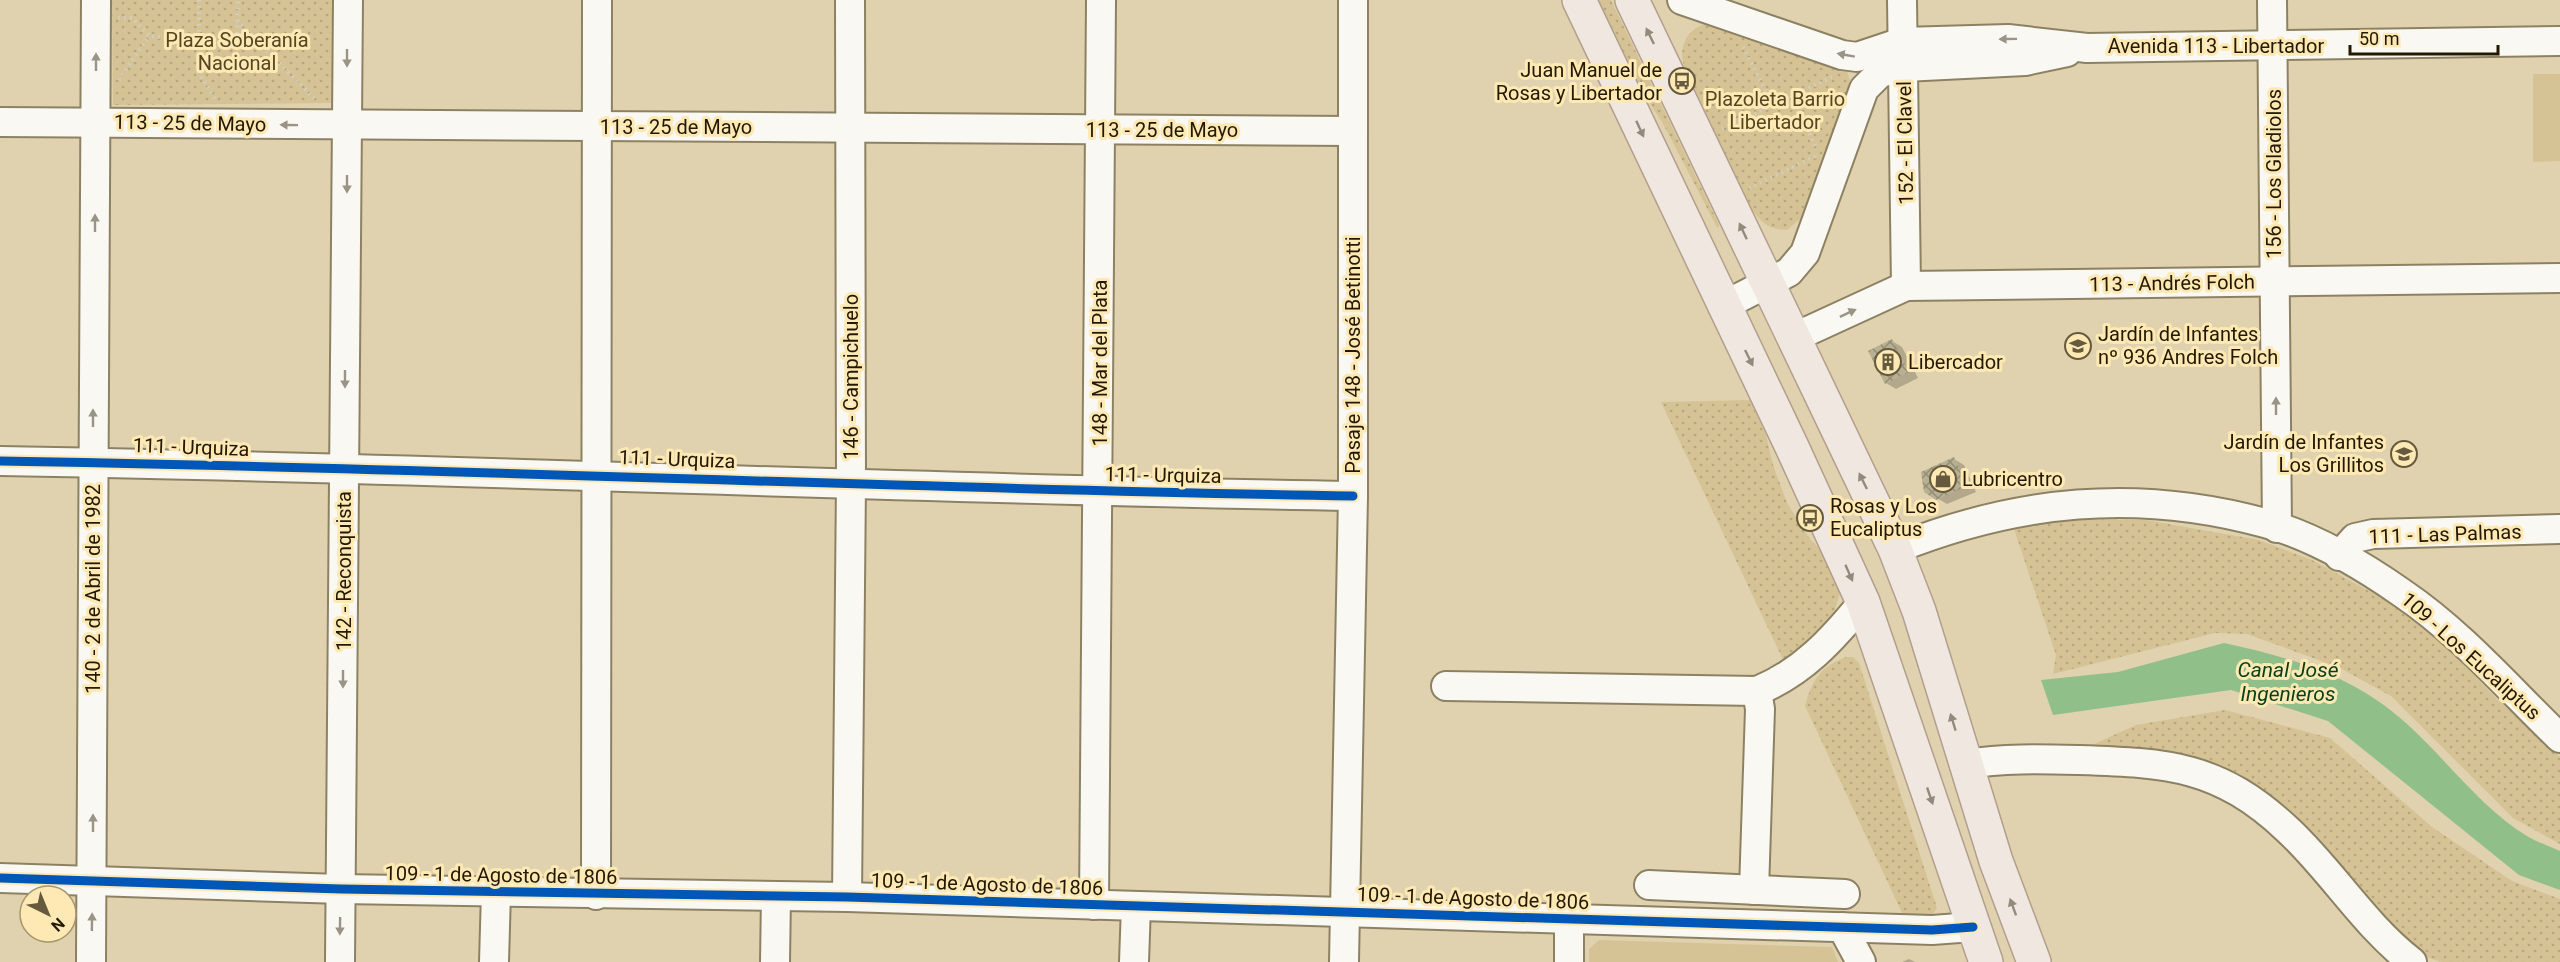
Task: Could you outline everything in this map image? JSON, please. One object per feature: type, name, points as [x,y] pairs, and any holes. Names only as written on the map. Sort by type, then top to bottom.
[{"type":"main road","points":[[1578,0],[1792,447],[1863,602],[1986,962]]},
{"type":"main road","points":[[1632,0],[1895,549],[1919,611],[1996,861],[2034,962]]},
{"type":"street","name":"142 - Reconquista","points":[[340,962],[348,0]]},
{"type":"street","points":[[596,895],[597,0]]},
{"type":"street","name":"146 - Campichuelo","points":[[847,897],[851,482],[850,0]]},
{"type":"street","name":"148 - Mar del Plata","points":[[1094,905],[1099,492],[1101,0]]},
{"type":"street","name":"Pasaje 148 - José Betinotti","points":[[1344,962],[1353,496],[1353,0]]},
{"type":"street","name":"Avenida 113 - Libertador","points":[[1682,0],[1842,55],[1857,57],[1903,54],[2025,61],[2087,48],[2560,41]]},
{"type":"street","name":"152 - El Clavel","points":[[1902,0],[1906,286]]},
{"type":"street","name":"156 - Los Gladiolos","points":[[2272,0],[2277,528]]},
{"type":"street","name":"140 - 2 de Abril de 1982","points":[[91,962],[96,10]]},
{"type":"street","name":"Avenida 113 - Libertador","points":[[1724,306],[1789,272],[1805,253],[1864,90],[1903,54]]},
{"type":"street","name":"113 - 25 de Mayo","points":[[0,122],[96,121],[597,128],[850,127],[1353,131]]},
{"type":"street","name":"113 - Andrés Folch","points":[[1795,338],[1906,286],[2560,278]]},
{"type":"street","name":"111 - Urquiza","points":[[0,461],[851,482],[1099,492],[1353,496]]},
{"type":"street","name":"109 - Los Eucaliptus","points":[[1895,549],[1963,524],[2088,502],[2176,508],[2224,515],[2277,528],[2339,556],[2404,594],[2437,620],[2560,738]]},
{"type":"street","name":"111 - Las Palmas","points":[[2339,556],[2355,538],[2373,534],[2560,529]]},
{"type":"street","points":[[1446,686],[1757,691],[1790,674],[1817,654],[1863,602]]},
{"type":"street","points":[[1754,890],[1760,710],[1757,691]]},
{"type":"street","points":[[1965,764],[2002,758],[2153,762],[2216,779],[2245,795],[2289,831],[2385,940],[2412,962]]},
{"type":"street","name":"109 - 1 de Agosto de 1806","points":[[0,878],[596,895],[847,897],[1932,930],[1973,927]]},
{"type":"street","points":[[1649,885],[1845,894]]},
{"type":"street","points":[[494,962],[496,892]]},
{"type":"street","points":[[775,962],[776,896]]},
{"type":"street","points":[[1134,962],[1136,906]]},
{"type":"street","points":[[1569,919],[1569,962]]},
{"type":"street","points":[[1842,927],[1861,962]]},
{"type":"path","points":[[199,0],[197,70],[215,99]]},
{"type":"path","points":[[96,10],[132,18],[149,36],[237,44],[238,0]]},
{"type":"path","points":[[1727,16],[1773,105]]},
{"type":"path","points":[[237,21],[316,101],[319,125]]},
{"type":"path","points":[[96,84],[115,86],[149,36]]},
{"type":"path","points":[[1699,140],[1838,74]]},
{"type":"path","points":[[1791,96],[1830,180]]},
{"type":"path","points":[[1727,198],[1819,154]]},
{"type":"green space","name":"Plaza Soberanía Nacional","points":[[112,0],[332,0],[333,103],[113,105]]},
{"type":"green space","points":[[1595,0],[1611,0],[1719,225],[1718,229],[1662,122],[1629,71]]},
{"type":"green space","name":"Plazoleta Barrio Libertador","points":[[1715,22],[1847,70],[1851,85],[1804,216],[1787,230],[1775,229],[1765,224],[1750,207],[1684,66],[1683,49],[1688,36],[1699,26]]},
{"type":"green space","points":[[2533,74],[2560,74],[2560,161],[2533,162]]},
{"type":"green space","points":[[1750,400],[1766,435],[1773,465],[1787,503],[1809,538],[1835,565],[1840,593],[1830,626],[1787,668],[1661,402]]},
{"type":"green space","points":[[2069,519],[2146,520],[2259,540],[2312,560],[2417,617],[2496,698],[2560,757],[2560,844],[2513,818],[2391,696],[2338,667],[2247,634],[2215,633],[2053,674],[2056,655],[2014,529]]},
{"type":"green space","points":[[1846,657],[1853,657],[1859,663],[1937,908],[1932,915],[1904,917],[1805,706],[1814,682],[1823,670]]},
{"type":"green space","points":[[2225,710],[2330,738],[2432,827],[2512,881],[2560,899],[2560,962],[2441,962],[2415,953],[2269,801],[2094,751],[2092,745],[2136,725]]},
{"type":"green space","points":[[1599,940],[1832,947],[1838,962],[1589,962],[1589,949]]},
{"type":"water","name":"Canal José Ingenieros","points":[[2224,643],[2298,662],[2343,681],[2386,706],[2495,812],[2527,836],[2560,851],[2560,890],[2519,875],[2328,721],[2231,690],[2053,715],[2041,680],[2118,672]]},
{"type":"building","name":"Libercador","points":[[1892,339],[1909,372],[1885,384],[1868,351]]},
{"type":"building","name":"Lubricentro","points":[[1954,457],[1967,486],[1936,500],[1924,492],[1921,472]]},
{"type":"cycle path","points":[[0,461],[1353,496]]},
{"type":"cycle path","points":[[0,878],[341,889],[847,897],[1932,930],[1973,927]]},
{"type":"place","name":"Juan Manuel de Rosas y Libertador","points":[[1682,81]]},
{"type":"place","name":"Jardín de Infantes nº 936 Andres Folch","points":[[2078,346]]},
{"type":"place","name":"Libercador","points":[[1888,362]]},
{"type":"place","name":"Jardín de Infantes Los Grillitos","points":[[2404,454]]},
{"type":"place","name":"Lubricentro","points":[[1943,479]]},
{"type":"place","name":"Rosas y Los Eucaliptus","points":[[1810,518]]}]
